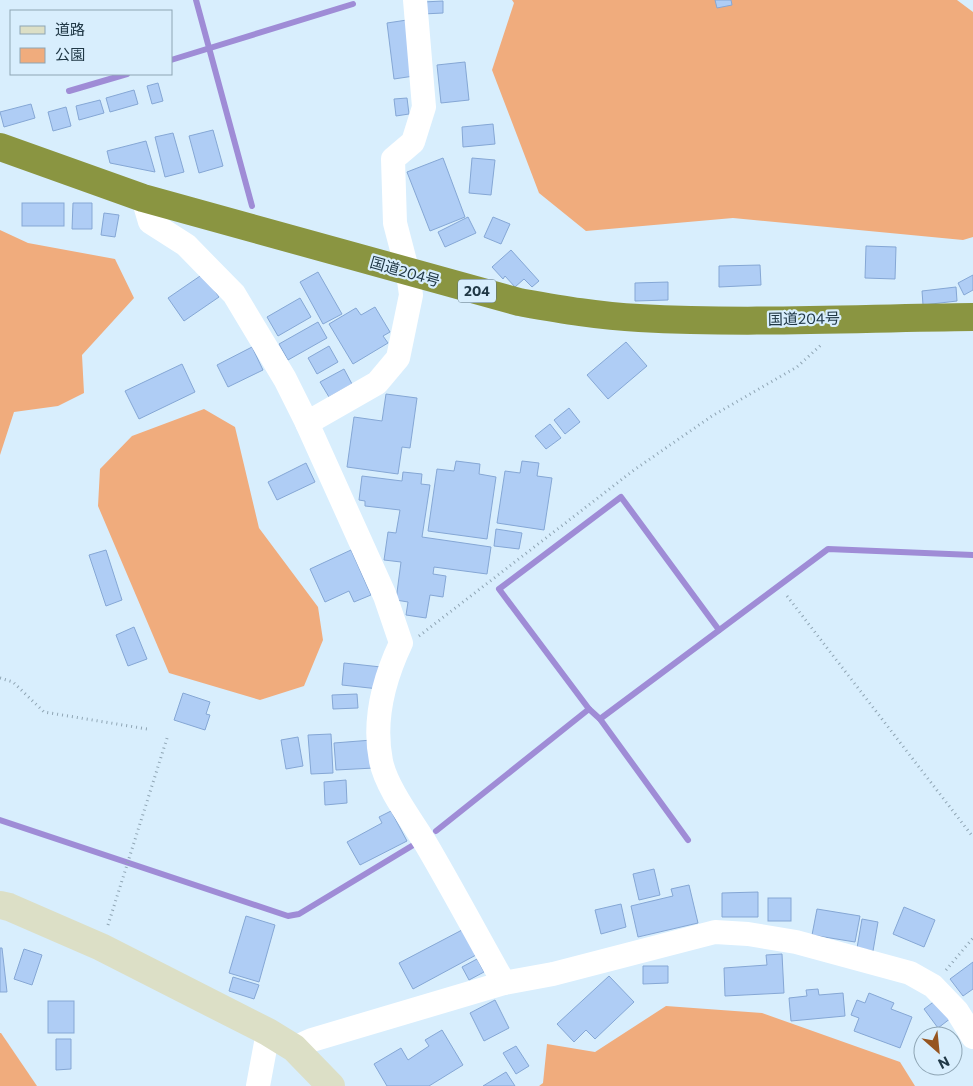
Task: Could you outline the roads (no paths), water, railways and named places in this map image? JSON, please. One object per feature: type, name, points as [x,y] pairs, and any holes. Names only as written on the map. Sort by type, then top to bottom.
[{"type":"highway","name":"国道204号","points":[[0,147],[144,198],[408,273],[519,302],[576,312],[638,318],[709,320],[973,317]]},
{"type":"street","points":[[307,423],[377,383],[398,358],[411,294],[408,273],[395,223],[393,159],[413,142],[424,107],[415,0]]},
{"type":"street","points":[[144,198],[150,222],[186,245],[234,294],[285,380],[307,423],[385,596],[401,643],[392,662],[378,717],[381,761],[388,781],[504,983]]},
{"type":"street","points":[[0,905],[9,907],[101,947],[268,1032],[294,1048],[332,1086]]},
{"type":"street","points":[[294,1048],[312,1040],[504,983],[553,974],[715,932],[748,934],[796,942],[910,973],[933,986],[957,1011],[973,1037]]},
{"type":"street","points":[[258,1086],[268,1032]]},
{"type":"waterway","points":[[196,0],[252,206]]},
{"type":"waterway","points":[[172,60],[353,4]]},
{"type":"waterway","points":[[69,91],[124,75]]},
{"type":"waterway","points":[[589,709],[499,589],[621,497],[719,630]]},
{"type":"waterway","points":[[600,719],[828,549],[973,555]]},
{"type":"waterway","points":[[436,831],[589,709],[600,719],[688,840]]},
{"type":"waterway","points":[[0,820],[288,916],[299,914],[415,844]]}]
